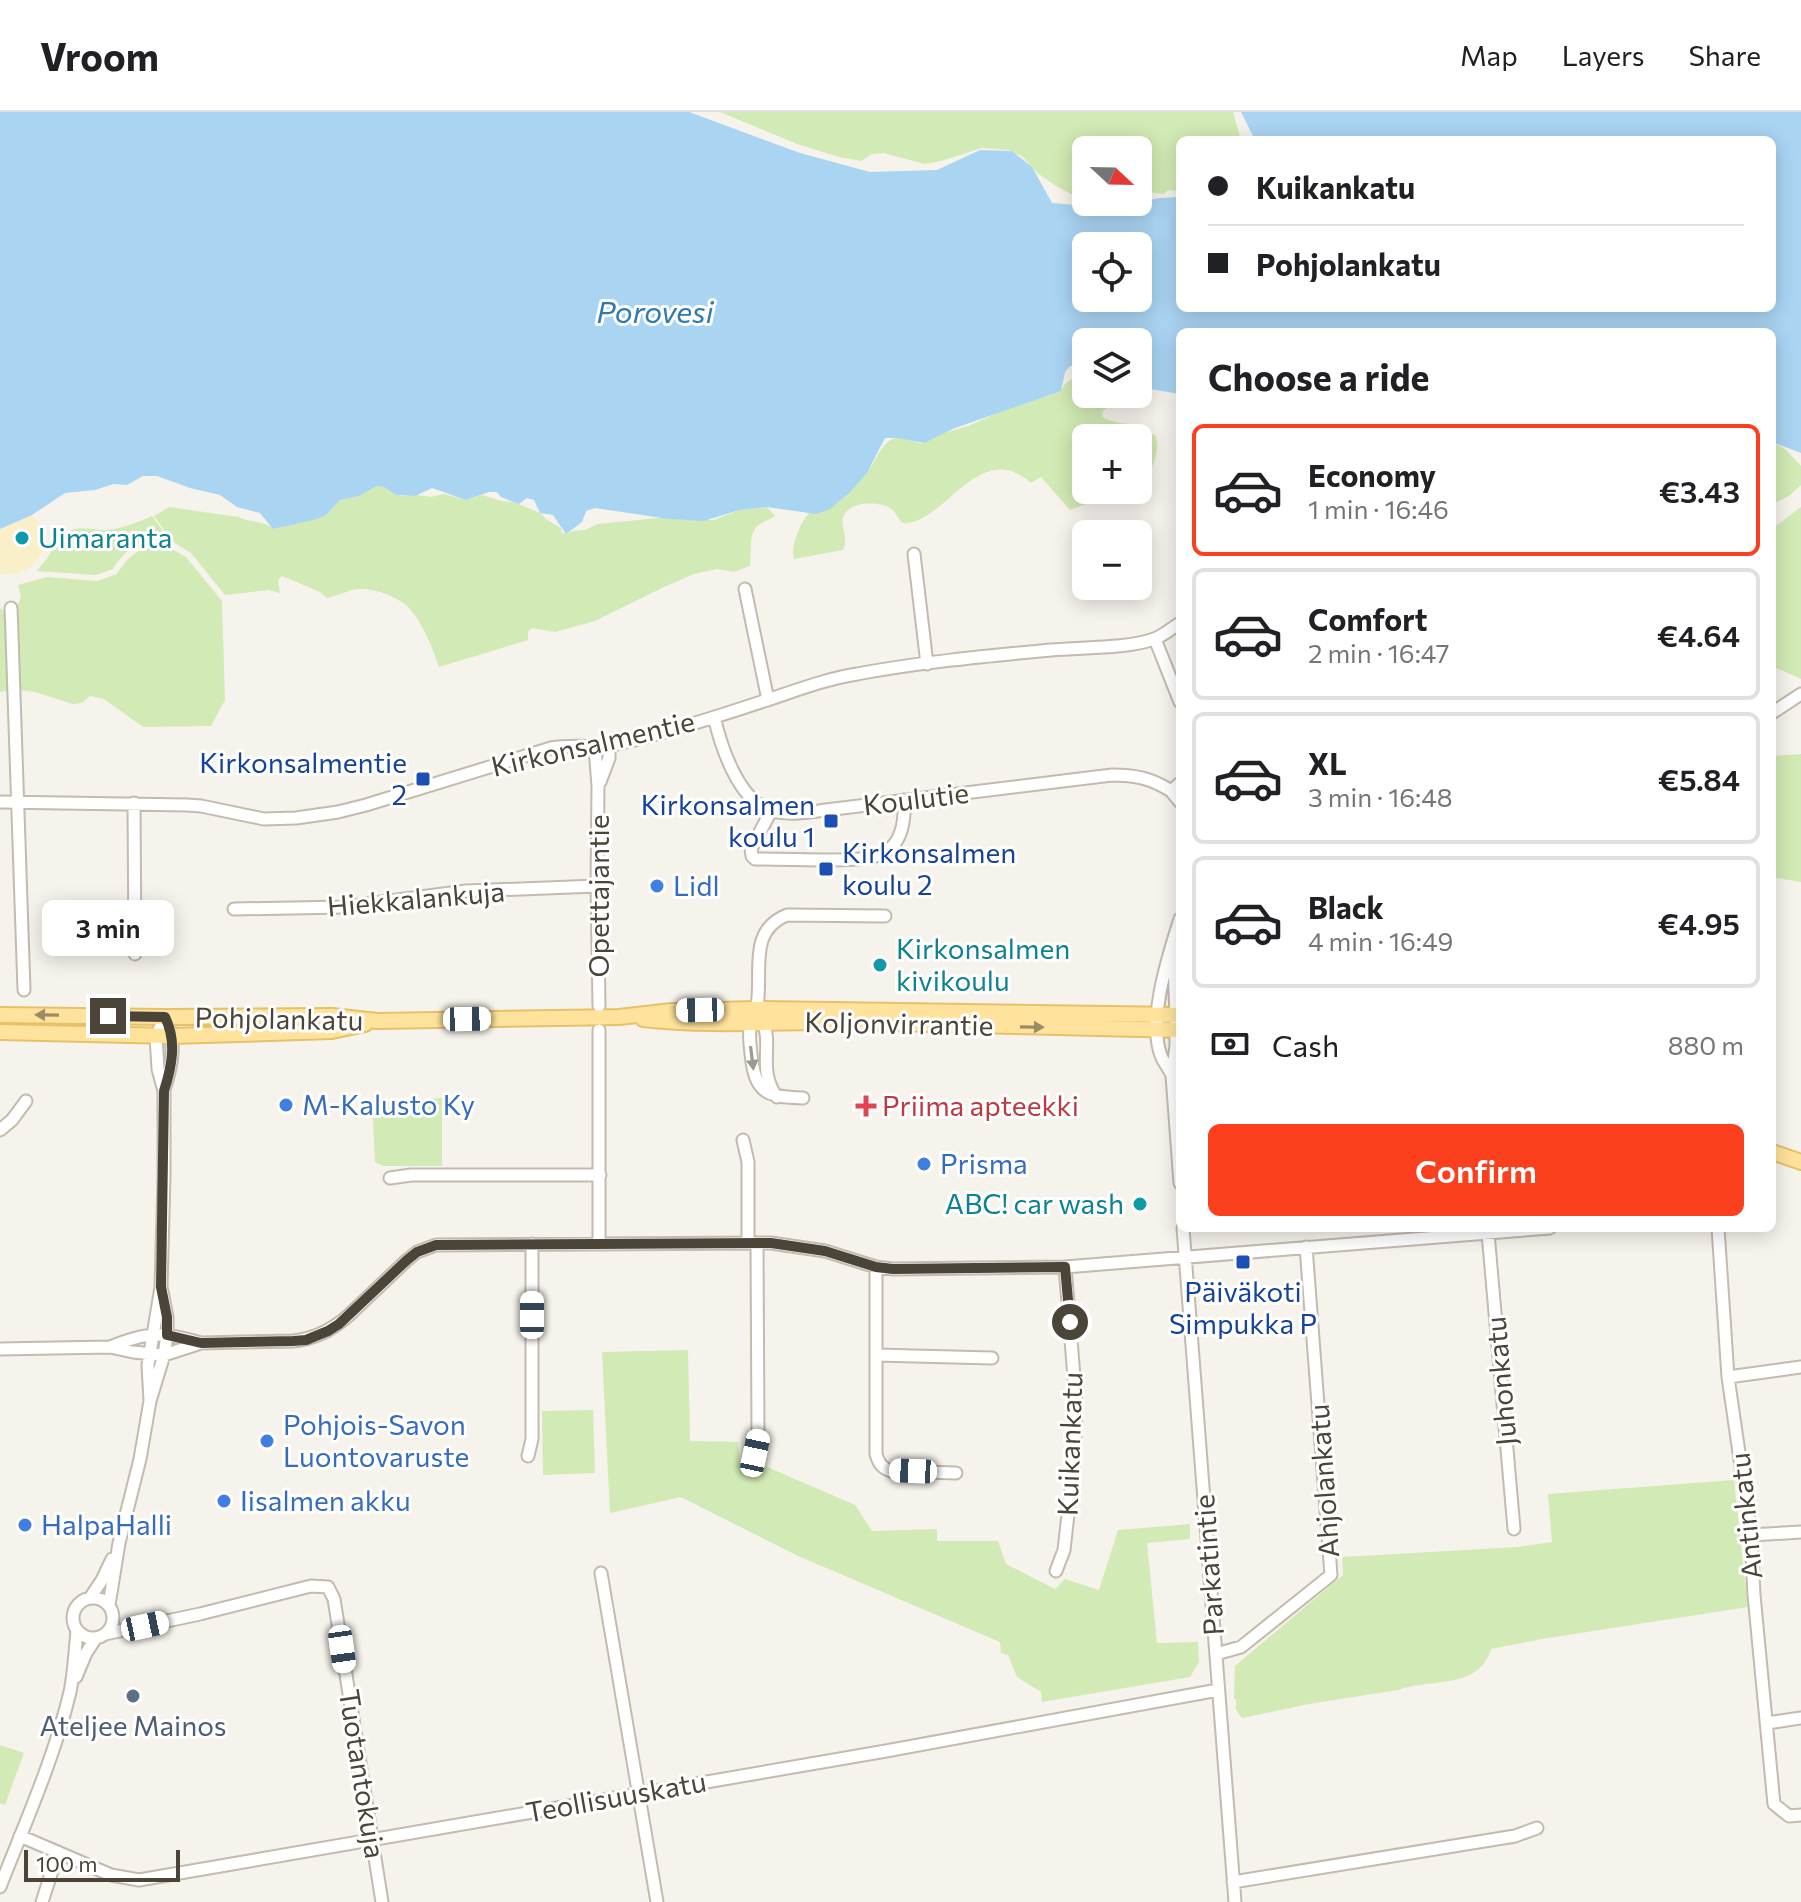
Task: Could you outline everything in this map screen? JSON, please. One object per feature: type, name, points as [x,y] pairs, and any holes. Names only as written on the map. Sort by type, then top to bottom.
[{"type":"main road","name":"Koljonvirrantie","points":[[377,1021],[619,1017],[672,1011],[757,1009],[1158,1022]]},
{"type":"main road","name":"Pohjolankatu","points":[[0,1015],[332,1016],[377,1021]]},
{"type":"main road","name":"Koljonvirrantie","points":[[619,1017],[670,1023],[757,1024],[1176,1022]]},
{"type":"main road","name":"Pohjolankatu","points":[[0,1032],[172,1036],[332,1031],[377,1021]]},
{"type":"main road","points":[[1776,1153],[1801,1162]]},
{"type":"street","points":[[914,554],[927,664]]},
{"type":"street","points":[[745,589],[768,700]]},
{"type":"street","points":[[11,608],[24,990]]},
{"type":"street","name":"Kirkonsalmentie","points":[[0,802],[201,806],[264,819],[338,812],[551,748],[609,746],[714,717],[835,678],[927,664],[1125,644],[1155,639],[1176,626]]},
{"type":"street","points":[[1155,639],[1176,692]]},
{"type":"street","points":[[1776,710],[1801,694]]},
{"type":"street","points":[[714,717],[733,769],[744,789],[754,801],[771,811],[751,849],[755,859],[865,860],[883,854],[897,840],[903,824],[904,800]]},
{"type":"street","name":"Opettajantie","points":[[598,786],[609,758],[609,746]]},
{"type":"street","name":"Opettajantie","points":[[595,748],[598,786],[599,1006]]},
{"type":"street","name":"Koulutie","points":[[771,811],[798,813],[1112,775],[1130,775],[1175,787]]},
{"type":"street","points":[[134,803],[135,954]]},
{"type":"street","name":"Hiekkalankuja","points":[[234,909],[344,907],[466,891],[597,886]]},
{"type":"street","points":[[803,1098],[777,1097],[764,1091],[752,1067],[749,1037],[757,1024],[760,941],[773,920],[787,915],[885,916]]},
{"type":"street","points":[[1172,1075],[1159,1046],[1158,1022],[1160,989],[1176,932]]},
{"type":"street","points":[[1173,941],[1176,990]]},
{"type":"street","points":[[164,1091],[171,1070],[172,1036],[165,1017]]},
{"type":"street","points":[[150,1401],[148,1365],[161,1287],[164,1091],[158,1069],[156,1036],[165,1017]]},
{"type":"street","points":[[599,1030],[599,1244]]},
{"type":"street","points":[[1176,1040],[1172,1075],[1176,1129]]},
{"type":"street","points":[[0,1130],[26,1101]]},
{"type":"street","points":[[743,1140],[748,1162],[752,1243],[758,1436],[755,1453]]},
{"type":"street","points":[[390,1178],[411,1175],[600,1175]]},
{"type":"street","name":"Parkatintie","points":[[1183,1232],[1235,1902]]},
{"type":"street","points":[[110,1347],[134,1337],[153,1334],[201,1343],[306,1340],[339,1324],[407,1260],[436,1245],[752,1243],[815,1249],[876,1267],[906,1269],[1065,1267],[1500,1232]]},
{"type":"street","name":"Antinkatu","points":[[1718,1232],[1728,1377],[1751,1535],[1774,1804],[1789,1816],[1801,1815]]},
{"type":"street","name":"Juhonkatu","points":[[1488,1233],[1514,1529]]},
{"type":"street","points":[[528,1456],[532,1439],[532,1244]]},
{"type":"street","name":"Ahjolankatu","points":[[1216,1654],[1241,1647],[1331,1575],[1306,1247]]},
{"type":"street","points":[[876,1267],[876,1454],[879,1463],[891,1471],[956,1473]]},
{"type":"street","name":"Kuikankatu","points":[[1056,1571],[1064,1550],[1075,1452],[1076,1401],[1065,1267]]},
{"type":"street","points":[[0,1887],[53,1750],[71,1688],[86,1653],[112,1625],[119,1543],[167,1335],[161,1287]]},
{"type":"street","points":[[0,1349],[110,1347],[164,1355],[201,1343]]},
{"type":"street","points":[[876,1355],[992,1358]]},
{"type":"street","points":[[1728,1377],[1801,1367]]},
{"type":"street","points":[[1751,1535],[1801,1532]]},
{"type":"street","points":[[90,1598],[119,1543]]},
{"type":"street","points":[[601,1573],[657,1902]]},
{"type":"street","name":"Tuotantokuja","points":[[145,1626],[311,1586],[328,1587],[334,1599],[382,1902]]},
{"type":"street","points":[[90,1598],[100,1599],[111,1610],[145,1626],[85,1637],[73,1621],[74,1610],[80,1602],[90,1598]]},
{"type":"street","points":[[71,1688],[77,1630]]},
{"type":"street","name":"Teollisuuskatu","points":[[20,1836],[111,1875],[139,1880],[886,1751],[1218,1690]]},
{"type":"street","points":[[1767,1723],[1801,1718]]},
{"type":"street","points":[[1233,1882],[1515,1836],[1537,1828]]},
{"type":"street","points":[[42,1902],[58,1852]]},
{"type":"green space","points":[[720,112],[1233,112],[1240,136],[1176,136],[1176,191],[1163,194],[1152,193],[1152,136],[1072,136],[1072,195],[1036,172],[1023,157],[1009,150],[982,148],[925,164],[883,153],[872,154],[861,161],[797,144]]},
{"type":"green space","points":[[1072,379],[1072,408],[1107,408],[1102,417],[1127,424],[1072,424],[1072,504],[1086,504],[1070,510],[1041,477],[1031,483],[1012,471],[994,470],[978,476],[917,521],[902,523],[894,511],[885,506],[871,504],[850,508],[843,518],[843,550],[794,559],[796,538],[809,513],[865,474],[886,443],[903,438],[921,444],[937,435],[1061,391]]},
{"type":"green space","points":[[1152,434],[1156,437],[1156,455],[1152,466]]},
{"type":"green space","points":[[1776,444],[1801,466],[1801,485],[1776,502]]},
{"type":"green space","points":[[377,486],[403,496],[444,494],[466,500],[482,495],[514,502],[540,513],[566,534],[598,524],[667,517],[714,520],[739,510],[767,507],[775,516],[754,530],[750,566],[734,572],[717,569],[694,574],[595,621],[555,632],[532,628],[528,632],[528,640],[439,667],[417,618],[396,598],[364,589],[327,598],[282,576],[278,580],[280,593],[269,590],[225,595],[191,553],[172,541],[154,516],[169,507],[238,517],[274,529],[326,515],[340,500],[359,496]]},
{"type":"green space","points":[[1801,507],[1801,679],[1776,668],[1776,526]]},
{"type":"green space","points":[[152,516],[170,540],[153,538],[137,544],[113,569],[96,575],[36,571],[70,531],[79,528],[114,529]]},
{"type":"green space","points":[[163,544],[186,557],[222,601],[225,700],[211,726],[143,727],[104,699],[90,696],[82,703],[73,704],[18,690],[16,610],[21,597],[18,585],[47,577],[97,581],[117,574],[136,553]]},
{"type":"green space","points":[[0,608],[8,615],[8,691],[0,692]]},
{"type":"green space","points":[[1801,754],[1801,882],[1776,878],[1776,756]]},
{"type":"green space","points":[[442,1098],[442,1166],[383,1166],[375,1162],[372,1103]]},
{"type":"green space","points":[[688,1350],[690,1441],[738,1442],[740,1466],[765,1466],[855,1505],[872,1531],[937,1529],[937,1541],[998,1541],[1006,1564],[1055,1589],[1065,1579],[1099,1590],[1118,1530],[1190,1524],[1190,1539],[1147,1543],[1157,1643],[1198,1642],[1199,1662],[1190,1677],[1042,1702],[1041,1692],[1017,1677],[1008,1655],[1001,1653],[1000,1642],[798,1556],[681,1497],[610,1513],[602,1352]]},
{"type":"green space","points":[[593,1410],[595,1473],[543,1475],[542,1411]]},
{"type":"green space","points":[[1734,1480],[1748,1607],[1491,1649],[1476,1671],[1452,1680],[1242,1718],[1236,1710],[1235,1666],[1343,1575],[1342,1557],[1518,1547],[1552,1542],[1548,1494]]},
{"type":"green space","points":[[0,1745],[24,1753],[5,1805],[0,1803]]},
{"type":"sand","name":"Uimaranta","points":[[32,515],[40,523],[45,548],[36,561],[22,572],[0,574],[0,529]]},
{"type":"water","name":"Porovesi","points":[[0,112],[689,112],[800,153],[870,172],[937,170],[980,150],[1012,151],[1032,167],[1052,203],[1072,205],[1072,216],[1152,216],[1152,199],[1176,197],[1176,312],[1776,312],[1776,136],[1253,136],[1241,112],[1801,112],[1801,453],[1776,444],[1776,328],[1176,328],[1176,393],[1152,389],[1152,328],[1072,328],[1072,366],[1065,372],[1061,391],[955,428],[924,443],[885,438],[867,473],[849,493],[830,509],[816,514],[767,507],[739,510],[704,521],[595,508],[586,511],[582,522],[566,534],[553,515],[540,513],[534,500],[527,498],[519,504],[501,497],[497,492],[489,492],[466,500],[432,488],[415,496],[396,495],[377,486],[359,496],[340,500],[326,515],[317,519],[273,529],[260,513],[237,507],[220,495],[157,476],[143,476],[127,485],[113,484],[95,490],[65,493],[32,515],[0,529]]},
{"type":"place","name":"Uimaranta","points":[[22,538]]},
{"type":"place","name":"Kirkonsalmentie 2","points":[[423,779]]},
{"type":"place","name":"Kirkonsalmen koulu 1","points":[[831,821]]},
{"type":"place","name":"Kirkonsalmen koulu 2","points":[[826,869]]},
{"type":"place","name":"Lidl","points":[[657,886]]},
{"type":"place","name":"Kirkonsalmen kivikoulu","points":[[880,965]]},
{"type":"place","name":"M-Kalusto Ky","points":[[286,1105]]},
{"type":"place","name":"Priima apteekki","points":[[866,1106]]},
{"type":"place","name":"Prisma","points":[[924,1164]]},
{"type":"place","name":"ABC! car wash","points":[[1140,1204]]},
{"type":"place","name":"Päiväkoti Simpukka P","points":[[1243,1262]]},
{"type":"place","name":"Pohjois-Savon Luontovaruste","points":[[267,1441]]},
{"type":"place","name":"Iisalmen akku","points":[[224,1501]]},
{"type":"place","name":"HalpaHalli","points":[[25,1525]]},
{"type":"place","name":"Ateljee Mainos","points":[[133,1696]]},
{"type":"route","points":[[108,1016],[165,1017],[172,1036],[171,1070],[164,1091],[161,1287],[167,1335],[201,1343],[306,1340],[339,1324],[407,1260],[417,1252],[436,1245],[771,1243],[825,1251],[876,1267],[893,1269],[1065,1267],[1070,1322]]}]
